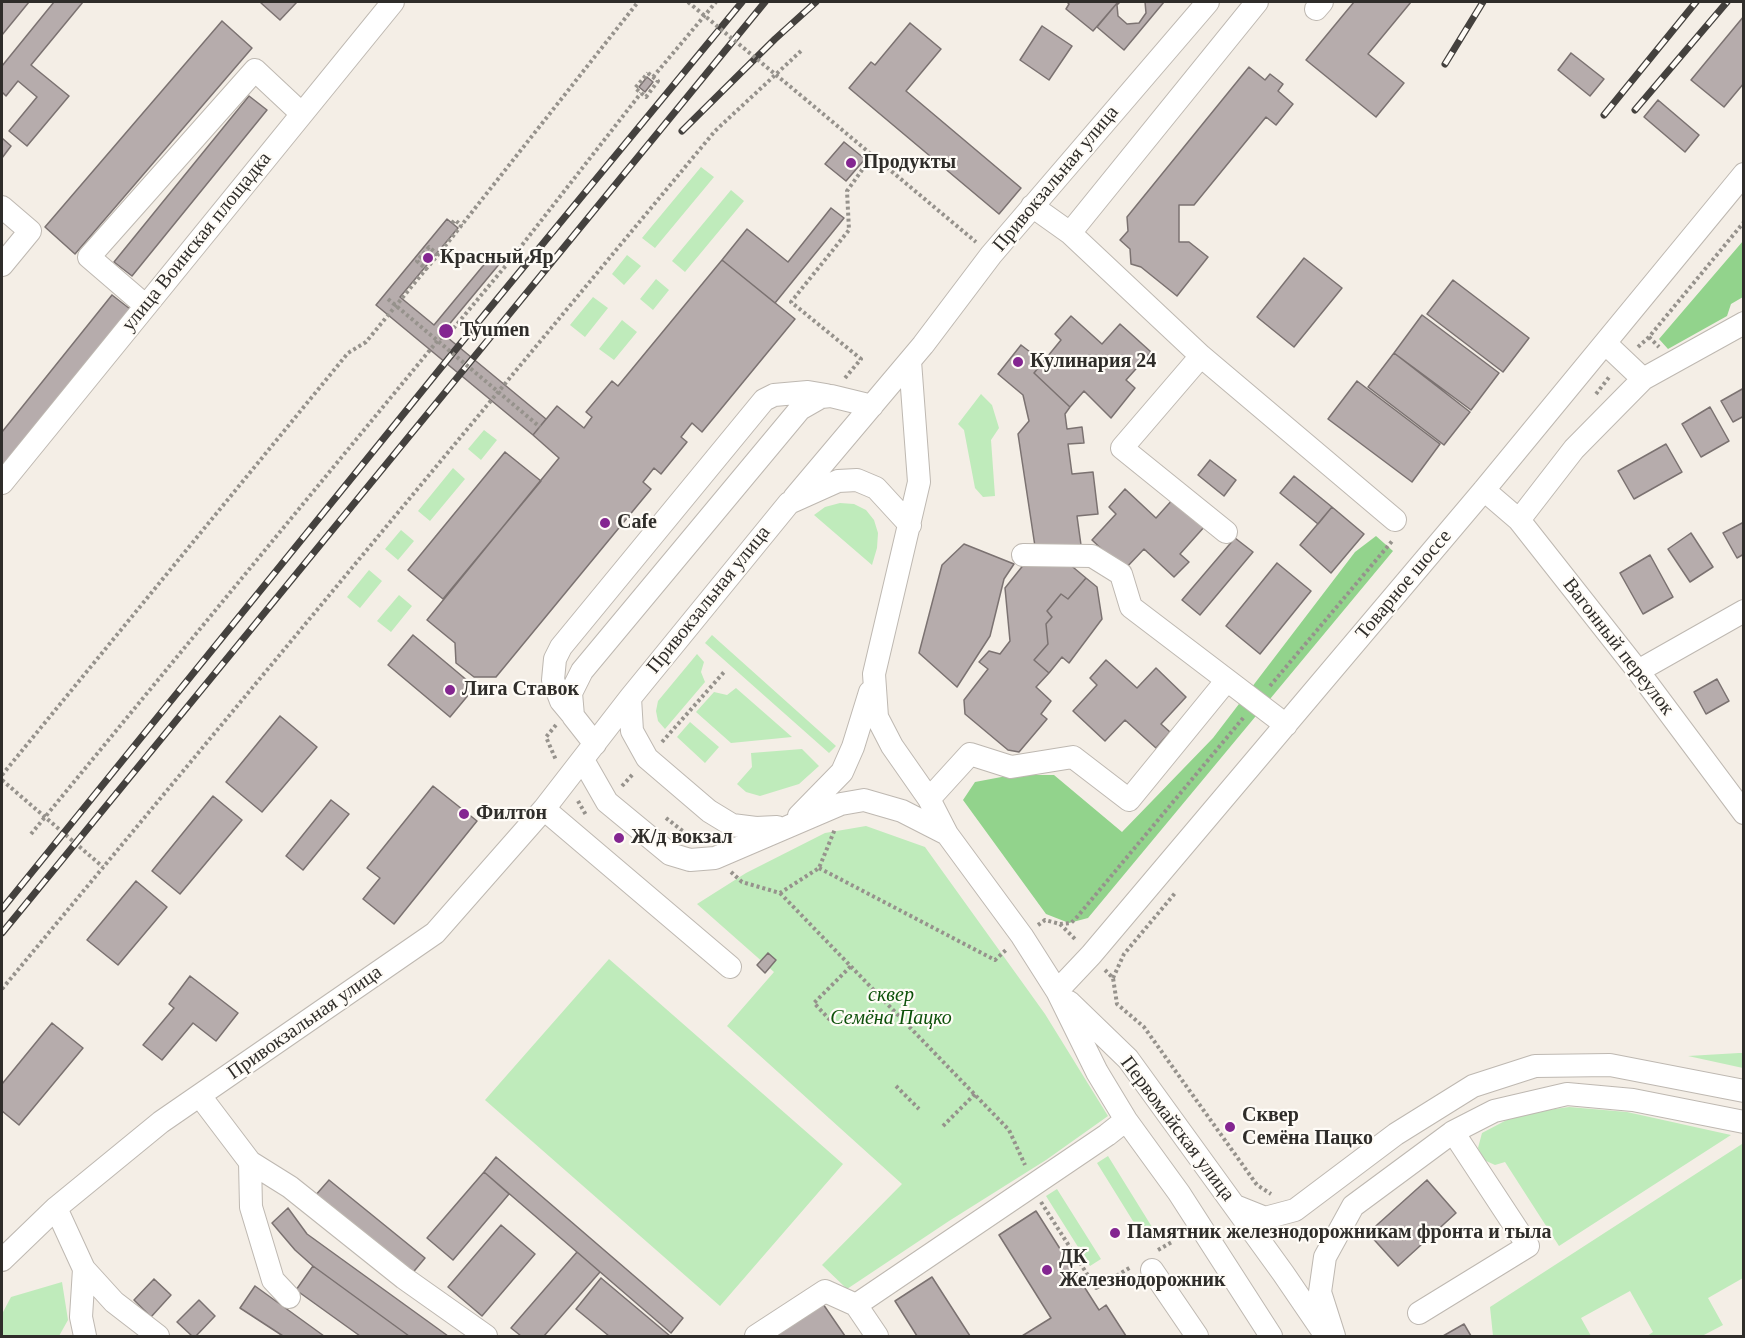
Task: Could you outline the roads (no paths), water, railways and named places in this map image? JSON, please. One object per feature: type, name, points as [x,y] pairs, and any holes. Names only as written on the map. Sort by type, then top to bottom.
[{"type":"street","name":"улица Воинская площадка","points":[[2,483],[393,2]]},
{"type":"street","name":"Привокзальная улица","points":[[2,1260],[56,1208],[161,1122],[435,933],[544,808],[630,698],[789,503],[910,361],[991,255],[1208,2]]},
{"type":"street","points":[[1071,233],[1257,2]]},
{"type":"street","points":[[146,306],[89,257],[255,70],[302,114]]},
{"type":"street","name":"Товарное шоссе","points":[[1057,991],[1091,955],[1484,490],[1743,174]]},
{"type":"street","points":[[1032,206],[1071,233],[1201,356],[1397,527]]},
{"type":"street","points":[[2,207],[30,231],[2,265]]},
{"type":"street","points":[[1519,520],[1574,449],[1643,379],[1743,323]]},
{"type":"street","points":[[1605,343],[1643,379]]},
{"type":"street","points":[[1201,356],[1122,448],[1226,532]]},
{"type":"street","points":[[872,406],[808,392],[774,395],[764,400],[561,647],[555,659],[554,680],[561,701],[573,716],[607,802],[670,854],[690,860],[715,858],[789,825],[842,772],[864,713],[919,482],[910,361]]},
{"type":"street","points":[[573,716],[571,693],[582,671],[800,409],[822,397],[831,396]]},
{"type":"street","name":"Привокзальная улица","points":[[789,503],[838,481],[857,480],[876,488],[910,525]]},
{"type":"street","name":"Вагонный переулок","points":[[1484,490],[1519,520],[1638,671],[1743,813]]},
{"type":"street","points":[[1023,555],[1092,556],[1121,574],[1131,607],[1286,725]]},
{"type":"street","points":[[1638,671],[1743,611]]},
{"type":"street","points":[[874,674],[877,717],[892,746],[929,800],[947,834]]},
{"type":"street","points":[[929,800],[970,754],[1011,767],[1073,757],[1129,800],[1227,680]]},
{"type":"street","points":[[630,698],[632,731],[647,758],[709,812],[732,825],[756,828],[789,825]]},
{"type":"street","name":"Первомайская улица","points":[[789,825],[841,804],[864,800],[902,811],[947,834],[1022,936],[1057,991],[1097,1072],[1126,1120],[1179,1193],[1266,1332]]},
{"type":"street","points":[[544,808],[730,967]]},
{"type":"street","name":"Первомайская улица","points":[[1057,991],[1128,1059],[1326,1336]]},
{"type":"street","points":[[1234,1206],[1265,1218],[1295,1210],[1396,1134],[1473,1086],[1535,1066],[1610,1065],[1743,1091]]},
{"type":"street","points":[[1334,1336],[1320,1293],[1325,1257],[1353,1206],[1453,1132],[1494,1111],[1567,1095],[1634,1100],[1743,1122]]},
{"type":"street","points":[[200,1096],[250,1162],[290,1187],[404,1278],[486,1336]]},
{"type":"street","points":[[856,1305],[1126,1120]]},
{"type":"street","points":[[1419,1313],[1528,1246],[1453,1132]]},
{"type":"street","points":[[250,1162],[251,1207],[273,1280],[289,1297]]},
{"type":"street","points":[[56,1208],[84,1269],[114,1302],[158,1336]]},
{"type":"street","points":[[1146,1263],[1197,1336]]},
{"type":"street","points":[[84,1269],[81,1317],[86,1336]]},
{"type":"street","points":[[756,1336],[825,1291],[856,1305],[877,1336]]},
{"type":"railway","points":[[2,909],[461,343],[742,2]]},
{"type":"railway","points":[[2,933],[765,2]]},
{"type":"railway","points":[[682,131],[816,2]]},
{"type":"railway","points":[[1445,64],[1483,2]]},
{"type":"railway","points":[[1604,115],[1696,2]]},
{"type":"railway","points":[[1635,110],[1727,2]]},
{"type":"place","name":"Продукты","points":[[851,163]]},
{"type":"place","name":"Красный Яр","points":[[428,258]]},
{"type":"place","name":"Tyumen","points":[[446,331]]},
{"type":"place","name":"Кулинария 24","points":[[1018,362]]},
{"type":"place","name":"Cafe","points":[[605,523]]},
{"type":"place","name":"Лига Ставок","points":[[450,690]]},
{"type":"place","name":"Филтон","points":[[464,814]]},
{"type":"place","name":"Ж/д вокзал","points":[[619,838]]},
{"type":"place","name":"Сквер Семёна Пацко","points":[[1230,1127]]},
{"type":"place","name":"Памятник железнодорожникам фронта и тыла","points":[[1115,1233]]},
{"type":"place","name":"ДК Железнодорожник","points":[[1047,1270]]},
{"type":"park label","name":"сквер Семёна Пацко","points":[[891,1008]]}]
